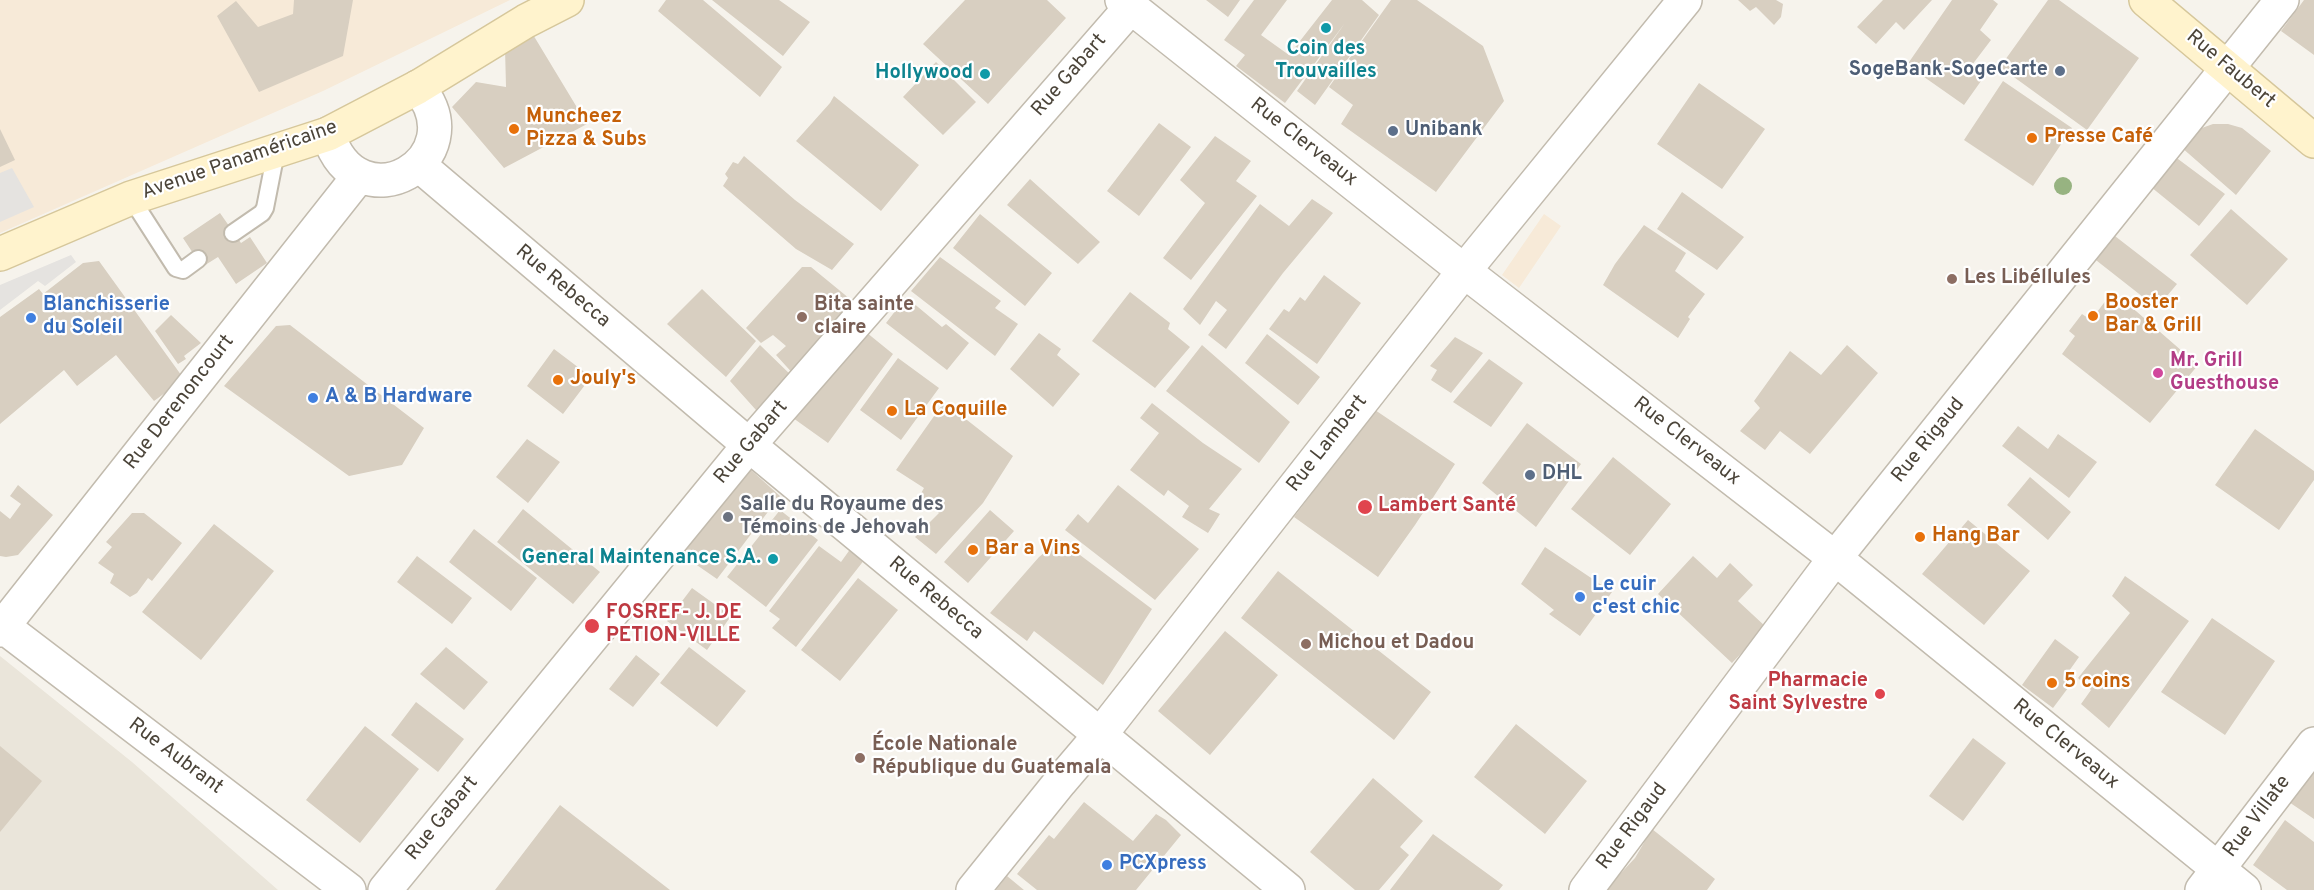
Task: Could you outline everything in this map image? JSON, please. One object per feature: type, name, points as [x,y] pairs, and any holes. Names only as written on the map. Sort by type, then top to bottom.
[{"type":"main road","name":"Avenue Panaméricaine","points":[[0,254],[131,198],[328,134],[418,87],[526,21],[567,0]]},
{"type":"main road","name":"Rue Faubert","points":[[2146,0],[2314,141]]},
{"type":"street","name":"Rue Lambert","points":[[973,890],[1100,735],[1464,271],[1685,0]]},
{"type":"street","name":"Rue Rigaud","points":[[1586,890],[1835,558],[2282,0]]},
{"type":"street","name":"Rue Clerveaux","points":[[1126,4],[1464,271],[1835,558],[2210,880],[2244,890]]},
{"type":"street","name":"Rue Gabart","points":[[385,890],[749,445],[1126,4]]},
{"type":"street","points":[[328,134],[334,152],[345,166],[359,176],[375,180],[391,180],[406,175],[427,156],[432,144],[435,120],[426,97],[418,87]]},
{"type":"street","name":"Rue Rebecca","points":[[419,165],[749,445],[1288,890]]},
{"type":"street","name":"Rue Derenoncourt","points":[[1,627],[359,176]]},
{"type":"street","name":"Rue Aubrant","points":[[1,627],[349,890]]},
{"type":"street","name":"Rue Villate","points":[[2210,880],[2314,744]]},
{"type":"lane","points":[[233,233],[262,213],[265,208],[276,152]]},
{"type":"lane","points":[[131,198],[176,268],[183,270],[198,259]]},
{"type":"shaded area","points":[[0,0],[510,0],[323,91],[0,233]]},
{"type":"shaded area","points":[[12,168],[34,207],[0,222],[0,173]]},
{"type":"shaded area","points":[[1544,214],[1561,226],[1519,288],[1502,275]]},
{"type":"shaded area","points":[[71,255],[76,262],[45,286],[38,281],[0,310],[0,285]]},
{"type":"shaded area","points":[[0,656],[132,762],[278,890],[0,890]]},
{"type":"building","points":[[294,0],[353,0],[343,56],[259,92],[217,16],[236,1],[258,27],[293,14]]},
{"type":"building","points":[[666,0],[703,0],[782,67],[760,97],[658,11]]},
{"type":"building","points":[[712,0],[779,0],[810,22],[783,56]]},
{"type":"building","name":"Hollywood","points":[[965,0],[1047,0],[1066,18],[988,104],[923,44]]},
{"type":"building","points":[[1206,0],[1240,0],[1228,17]]},
{"type":"building","points":[[1254,0],[1287,0],[1261,35],[1289,55],[1332,0],[1362,0],[1379,15],[1315,105],[1297,91],[1345,23],[1285,103],[1236,66],[1245,55],[1224,40]]},
{"type":"building","points":[[1391,0],[1417,0],[1483,46],[1504,101],[1436,192],[1341,124],[1353,105],[1329,87]]},
{"type":"building","points":[[1738,0],[1776,0],[1783,4],[1781,17],[1774,25],[1756,7],[1750,11]]},
{"type":"building","points":[[1883,0],[1932,0],[1904,30],[1896,22],[1876,44],[1857,27]]},
{"type":"building","points":[[1952,0],[1993,0],[1998,4],[1980,30],[1991,40],[1972,65],[1986,74],[1964,105],[1907,65]]},
{"type":"building","points":[[2048,0],[2059,0],[2139,58],[2087,130],[2000,67]]},
{"type":"building","points":[[2304,0],[2314,0],[2314,55],[2281,31]]},
{"type":"building","points":[[529,28],[587,124],[504,168],[452,107],[476,82],[506,87],[505,48]]},
{"type":"building","points":[[936,62],[976,102],[943,135],[903,97]]},
{"type":"building","points":[[2003,81],[2072,128],[2033,186],[1964,140]]},
{"type":"building","points":[[1699,83],[1765,129],[1722,189],[1657,144]]},
{"type":"building","points":[[834,96],[919,165],[881,211],[796,141]]},
{"type":"building","points":[[1159,123],[1191,147],[1139,216],[1107,191]]},
{"type":"building","points":[[2213,124],[2228,124],[2242,128],[2271,151],[2236,195],[2181,147],[2199,129]]},
{"type":"building","points":[[0,129],[15,160],[0,167]]},
{"type":"building","points":[[1215,136],[1251,161],[1236,181],[1257,196],[1191,280],[1163,258],[1205,203],[1180,180]]},
{"type":"building","points":[[744,156],[795,200],[854,244],[832,270],[796,249],[723,186],[728,178],[725,174],[733,162],[738,164]]},
{"type":"building","points":[[2174,156],[2225,194],[2199,226],[2151,187]]},
{"type":"building","points":[[1030,179],[1100,242],[1078,264],[1007,205]]},
{"type":"building","points":[[1682,192],[1744,237],[1717,270],[1657,229]]},
{"type":"building","points":[[1312,199],[1333,213],[1283,273],[1226,349],[1208,335],[1227,310],[1216,301],[1200,325],[1183,309],[1260,204],[1289,226]]},
{"type":"building","points":[[2231,209],[2288,259],[2247,305],[2190,255]]},
{"type":"building","points":[[220,213],[241,243],[250,237],[267,263],[236,284],[218,257],[202,267],[183,238]]},
{"type":"building","points":[[980,214],[1052,273],[1025,306],[953,248]]},
{"type":"building","points":[[1644,225],[1686,253],[1675,271],[1705,294],[1688,317],[1690,319],[1678,338],[1603,285],[1615,264]]},
{"type":"building","points":[[2111,233],[2177,284],[2157,308],[2092,257]]},
{"type":"building","points":[[940,257],[1001,301],[995,308],[1018,324],[995,356],[911,291]]},
{"type":"building","points":[[99,261],[184,379],[154,401],[116,355],[77,386],[64,370],[0,424],[0,317],[39,289],[43,294],[83,263]]},
{"type":"building","points":[[802,267],[811,267],[861,308],[796,377],[776,355],[786,346],[773,335],[761,343],[746,328]]},
{"type":"building","points":[[1324,275],[1361,303],[1317,364],[1269,329],[1284,309],[1289,312],[1300,297],[1305,301]]},
{"type":"building","points":[[702,289],[756,341],[726,377],[667,324]]},
{"type":"building","points":[[2113,291],[2198,365],[2150,423],[2062,354],[2075,336],[2069,331],[2082,314],[2091,320]]},
{"type":"building","points":[[1130,292],[1170,323],[1168,329],[1190,347],[1155,388],[1092,341]]},
{"type":"building","points":[[906,297],[942,327],[946,324],[969,343],[947,370],[886,323]]},
{"type":"building","points":[[171,315],[201,343],[184,356],[186,359],[178,364],[155,331]]},
{"type":"building","name":"A & B Hardware","points":[[290,325],[424,428],[402,465],[349,476],[224,386],[276,326]]},
{"type":"building","points":[[861,328],[893,354],[828,443],[793,418]]},
{"type":"building","points":[[1039,333],[1061,349],[1057,355],[1080,374],[1053,407],[1010,369]]},
{"type":"building","points":[[1267,334],[1320,377],[1298,405],[1245,363]]},
{"type":"building","points":[[1455,337],[1483,353],[1451,393],[1431,380],[1437,370],[1430,366]]},
{"type":"building","points":[[760,345],[795,379],[773,408],[756,410],[730,381]]},
{"type":"building","points":[[1202,345],[1290,422],[1259,463],[1166,391]]},
{"type":"building","points":[[1847,345],[1878,373],[1810,454],[1780,431],[1765,450],[1740,431],[1760,408],[1754,401],[1790,351],[1821,375]]},
{"type":"building","points":[[554,349],[591,377],[563,414],[527,386]]},
{"type":"building","points":[[898,358],[939,388],[901,440],[860,410]]},
{"type":"building","points":[[1489,359],[1523,383],[1491,427],[1453,402]]},
{"type":"building","points":[[944,402],[1013,456],[983,503],[936,554],[915,537],[939,513],[919,497],[924,488],[896,470]]},
{"type":"building","points":[[1152,403],[1203,443],[1242,469],[1209,509],[1220,514],[1208,533],[1182,517],[1189,506],[1168,490],[1164,496],[1130,470],[1159,433],[1140,418]]},
{"type":"building","points":[[1375,410],[1455,464],[1378,577],[1294,517]]},
{"type":"building","points":[[1527,423],[1581,464],[1536,527],[1482,483]]},
{"type":"building","points":[[2018,426],[2048,449],[2058,434],[2097,462],[2069,498],[2002,446]]},
{"type":"building","points":[[2255,429],[2314,471],[2314,480],[2279,530],[2215,485]]},
{"type":"building","points":[[527,439],[560,462],[528,503],[496,477]]},
{"type":"building","points":[[1613,457],[1671,504],[1630,555],[1571,509]]},
{"type":"building","points":[[741,461],[780,496],[717,579],[678,552]]},
{"type":"building","points":[[2030,477],[2071,512],[2048,540],[2007,505]]},
{"type":"building","points":[[18,485],[53,515],[18,555],[0,556],[0,511],[10,519],[21,504],[10,496]]},
{"type":"building","points":[[1118,485],[1199,549],[1155,600],[1065,530],[1078,514],[1088,523]]},
{"type":"building","points":[[523,509],[600,572],[573,604],[497,542]]},
{"type":"building","name":"General Maintenance S.A.","points":[[780,510],[818,540],[766,607],[727,577]]},
{"type":"building","points":[[990,510],[1014,531],[968,583],[944,562]]},
{"type":"building","points":[[132,513],[144,513],[182,543],[152,581],[148,578],[137,593],[130,597],[110,583],[114,574],[98,563],[112,547],[106,542]]},
{"type":"building","points":[[1968,520],[2030,571],[1984,625],[1922,574]]},
{"type":"building","points":[[214,524],[274,571],[201,660],[142,612]]},
{"type":"building","points":[[474,529],[537,578],[511,611],[449,562]]},
{"type":"building","points":[[1060,540],[1152,609],[1103,685],[1034,631],[1027,641],[990,613],[1039,557]]},
{"type":"building","points":[[819,546],[841,562],[851,548],[865,559],[796,647],[772,628],[780,619],[769,611]]},
{"type":"building","points":[[1545,547],[1612,592],[1580,636],[1549,614],[1554,610],[1521,584]]},
{"type":"building","points":[[417,556],[472,598],[452,624],[397,582]]},
{"type":"building","points":[[1693,556],[1717,578],[1730,563],[1753,585],[1738,601],[1766,627],[1732,663],[1658,594]]},
{"type":"building","points":[[1278,571],[1431,692],[1394,740],[1241,618]]},
{"type":"building","points":[[2125,576],[2189,621],[2109,728],[2081,704],[2091,690],[2078,678],[2130,613],[2112,596]]},
{"type":"building","points":[[858,578],[898,610],[840,681],[801,650]]},
{"type":"building","points":[[692,588],[731,616],[707,650],[667,621]]},
{"type":"building","points":[[2212,618],[2275,661],[2225,735],[2161,692]]},
{"type":"building","points":[[1225,631],[1278,675],[1210,755],[1158,711]]},
{"type":"building","points":[[2055,639],[2079,657],[2064,678],[2071,684],[2053,708],[2022,685]]},
{"type":"building","points":[[446,647],[488,682],[464,710],[420,674]]},
{"type":"building","points":[[689,647],[746,691],[717,727],[660,683]]},
{"type":"building","points":[[636,655],[660,674],[633,707],[609,689]]},
{"type":"building","points":[[416,702],[464,739],[438,772],[391,735]]},
{"type":"building","points":[[1516,724],[1587,781],[1545,834],[1474,777]]},
{"type":"building","points":[[365,726],[419,769],[360,843],[306,800]]},
{"type":"building","points":[[1973,738],[2006,763],[1963,821],[1929,796]]},
{"type":"building","points":[[0,746],[42,781],[0,832]]},
{"type":"building","points":[[2314,763],[2314,819],[2286,800]]},
{"type":"building","points":[[1373,778],[1423,821],[1400,847],[1409,855],[1379,890],[1355,890],[1310,852]]},
{"type":"building","points":[[1084,802],[1133,841],[1156,814],[1166,820],[1181,835],[1136,890],[1037,890],[1017,874],[1049,835],[1054,839]]},
{"type":"building","points":[[560,805],[670,890],[495,890]]},
{"type":"building","points":[[2285,820],[2314,842],[2314,890],[2287,890],[2253,865]]},
{"type":"building","points":[[1652,829],[1715,879],[1707,890],[1605,890],[1635,858]]},
{"type":"building","points":[[1433,834],[1503,885],[1499,890],[1390,890]]},
{"type":"building","points":[[1007,876],[1024,890],[996,890]]},
{"type":"place","name":"Coin des Trouvailles","points":[[1326,28]]},
{"type":"place","name":"SogeBank-SogeCarte","points":[[2060,71]]},
{"type":"place","name":"Hollywood","points":[[985,74]]},
{"type":"place","name":"Muncheez Pizza & Subs","points":[[514,129]]},
{"type":"place","name":"Unibank","points":[[1393,131]]},
{"type":"place","name":"Presse Café","points":[[2032,138]]},
{"type":"place","name":"Les Libéllules","points":[[1952,279]]},
{"type":"place","name":"Booster Bar & Grill","points":[[2093,316]]},
{"type":"place","name":"Bita sainte claire","points":[[802,317]]},
{"type":"place","name":"Blanchisserie du Soleil","points":[[31,318]]},
{"type":"place","name":"Mr. Grill Guesthouse","points":[[2158,373]]},
{"type":"place","name":"Jouly's","points":[[558,380]]},
{"type":"place","name":"A & B Hardware","points":[[313,398]]},
{"type":"place","name":"La Coquille","points":[[892,411]]},
{"type":"place","name":"DHL","points":[[1530,475]]},
{"type":"place","name":"Lambert Santé","points":[[1365,507]]},
{"type":"place","name":"Salle du Royaume des Témoins de Jehovah","points":[[728,517]]},
{"type":"place","name":"Hang Bar","points":[[1920,537]]},
{"type":"place","name":"Bar a Vins","points":[[973,550]]},
{"type":"place","name":"General Maintenance S.A.","points":[[773,559]]},
{"type":"place","name":"Le cuir c'est chic","points":[[1580,597]]},
{"type":"place","name":"FOSREF- J. DE PETION-VILLE","points":[[592,626]]},
{"type":"place","name":"Michou et Dadou","points":[[1306,644]]},
{"type":"place","name":"5 coins","points":[[2052,683]]},
{"type":"place","name":"Pharmacie Saint Sylvestre","points":[[1880,694]]},
{"type":"place","name":"École Nationale République du Guatemala","points":[[860,758]]},
{"type":"place","name":"PCXpress","points":[[1107,865]]}]
